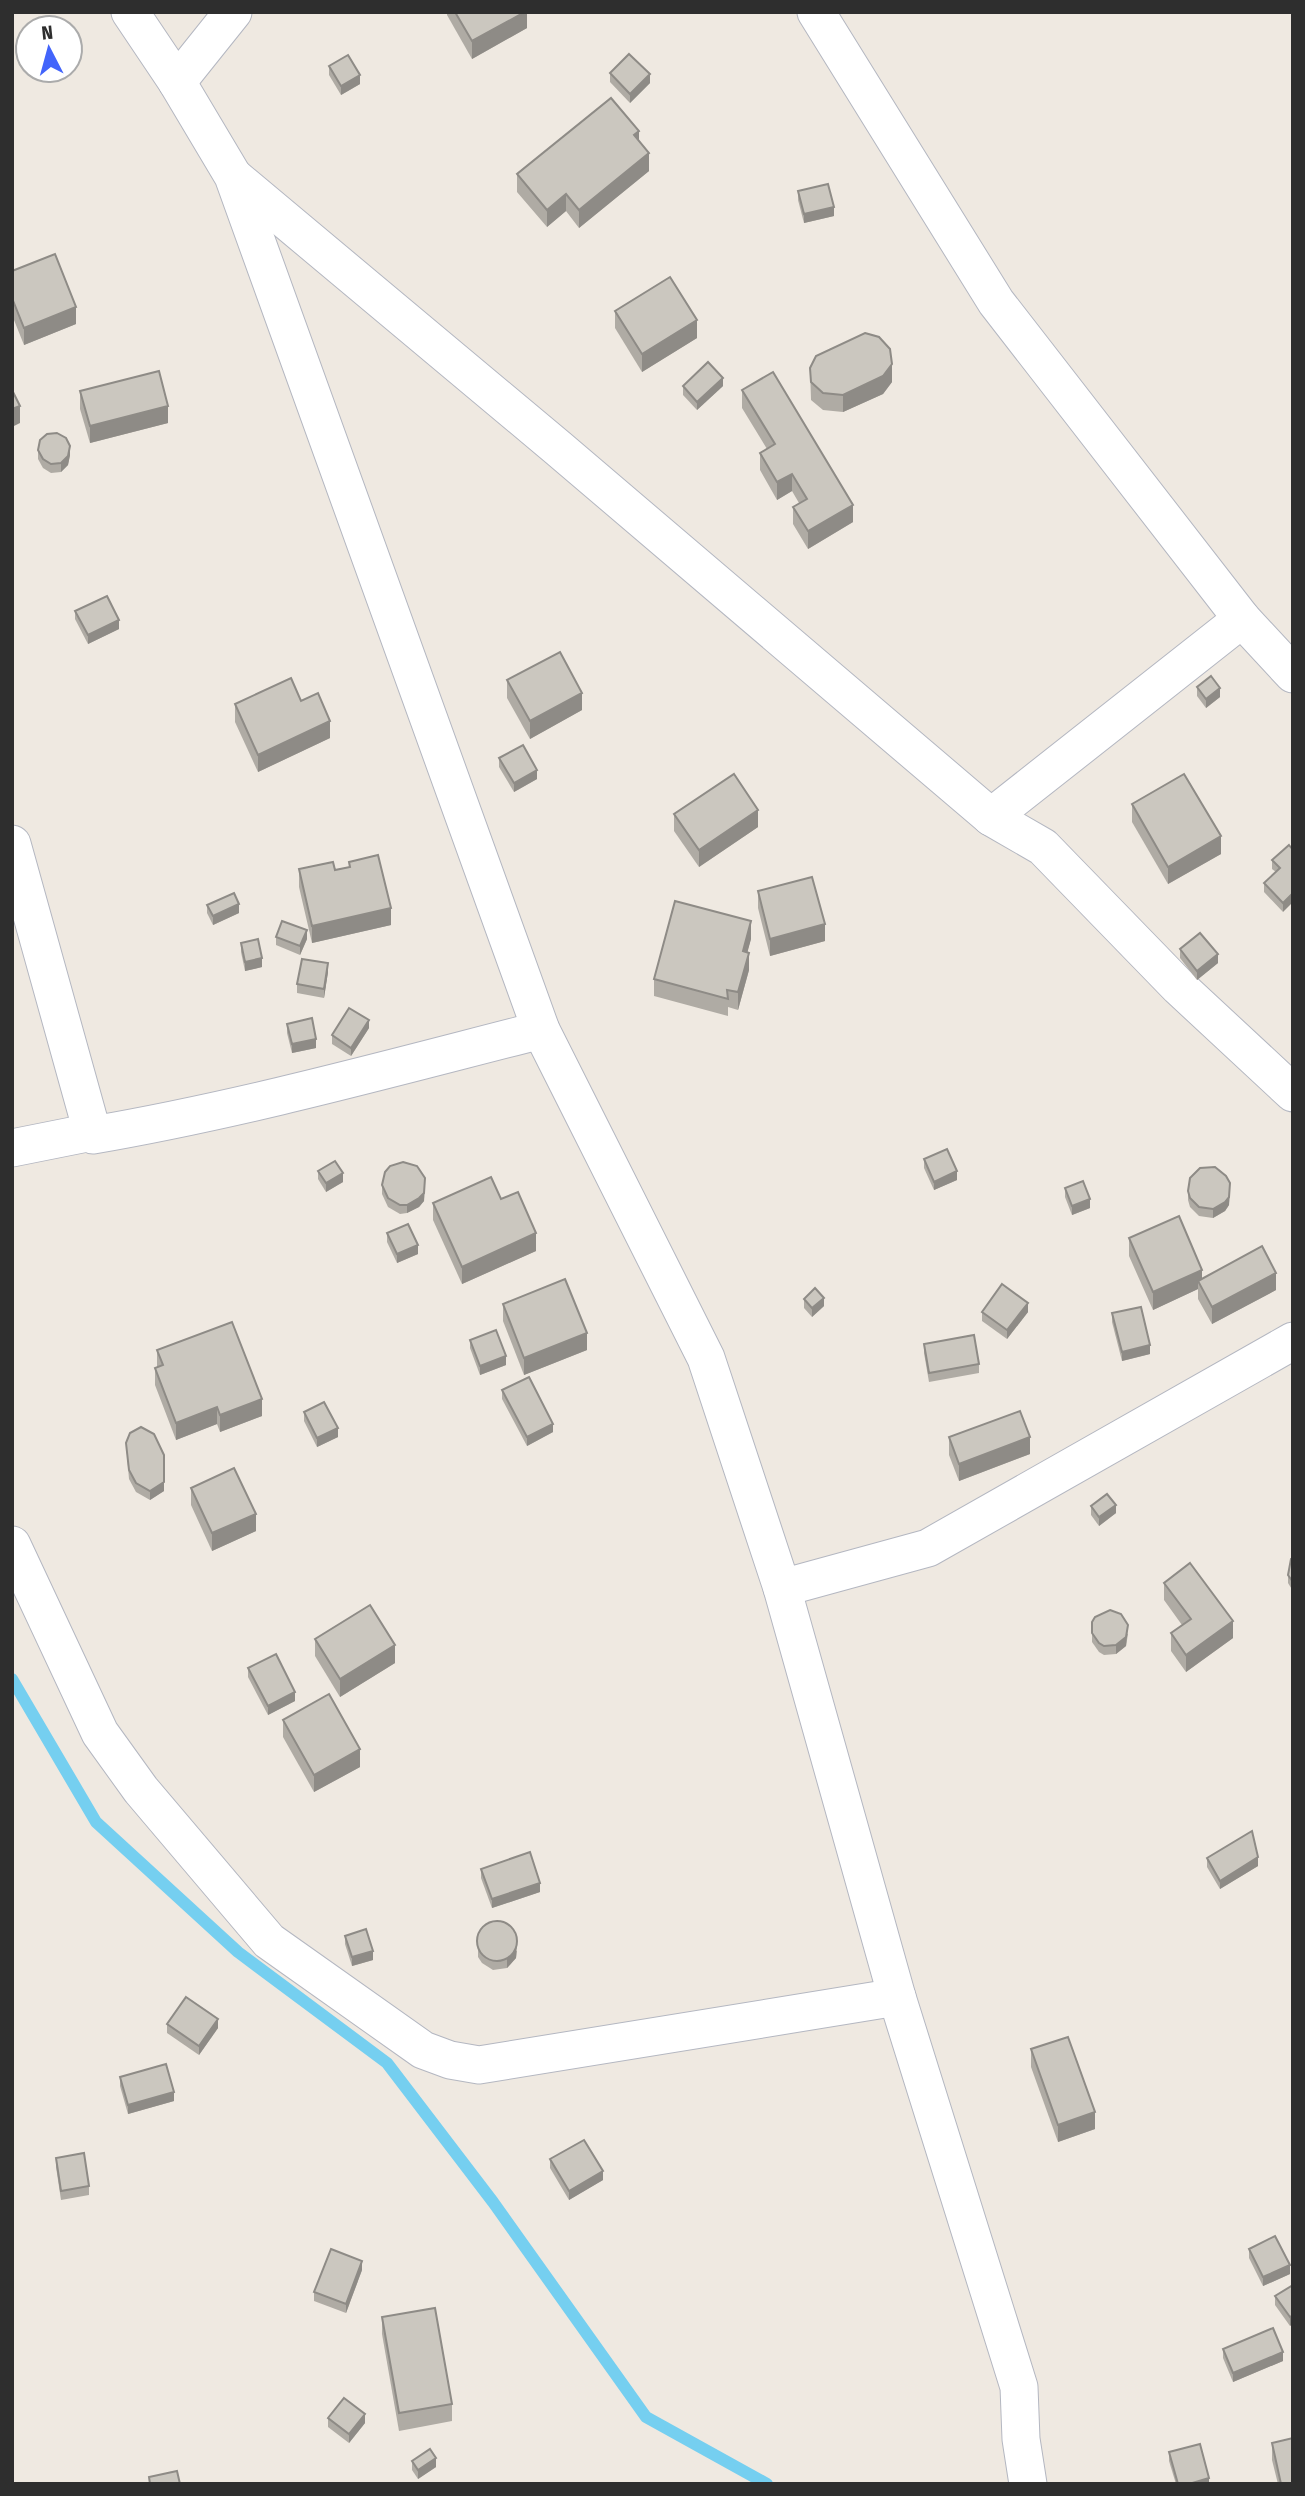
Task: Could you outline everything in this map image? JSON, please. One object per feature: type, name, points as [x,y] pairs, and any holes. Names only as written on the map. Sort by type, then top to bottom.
[{"type":"street","points":[[130,12],[177,82],[233,176],[541,1030],[706,1358],[782,1588],[897,1997],[1019,2387],[1021,2439],[1028,2484]]},
{"type":"street","points":[[177,82],[233,12]]},
{"type":"street","points":[[816,12],[996,302],[1242,619],[1293,674]]},
{"type":"street","points":[[233,176],[558,448],[991,817],[1043,847],[1179,987],[1293,1093]]},
{"type":"street","points":[[991,817],[1242,619]]},
{"type":"street","points":[[12,844],[93,1135],[238,1106],[541,1030]]},
{"type":"street","points":[[12,1148],[92,1132]]},
{"type":"street","points":[[782,1588],[928,1548],[1293,1341]]},
{"type":"street","points":[[12,1545],[100,1733],[141,1790],[268,1941],[423,2050],[450,2060],[479,2065],[897,1997]]},
{"type":"building","points":[[455,12],[525,12],[472,41]]},
{"type":"building","points":[[629,54],[650,74],[630,94],[610,73]]},
{"type":"building","points":[[348,55],[360,75],[341,86],[329,66]]},
{"type":"building","points":[[611,98],[639,131],[634,135],[649,153],[579,210],[566,194],[547,210],[517,174]]},
{"type":"building","points":[[828,184],[834,207],[804,214],[798,191]]},
{"type":"building","points":[[55,254],[76,307],[24,328],[12,298],[12,271]]},
{"type":"building","points":[[670,277],[697,320],[642,354],[615,311]]},
{"type":"building","points":[[865,333],[879,337],[890,349],[892,364],[883,376],[843,395],[823,393],[811,382],[810,368],[816,356]]},
{"type":"building","points":[[708,362],[723,378],[697,402],[683,386]]},
{"type":"building","points":[[159,371],[168,406],[90,426],[80,391]]},
{"type":"building","points":[[773,372],[853,505],[808,531],[793,507],[807,499],[792,474],[777,482],[760,453],[775,444],[742,390]]},
{"type":"building","points":[[12,390],[20,406],[12,409]]},
{"type":"building","points":[[57,433],[66,438],[70,446],[68,456],[61,463],[51,464],[43,459],[38,450],[40,440],[47,434]]},
{"type":"building","points":[[107,596],[119,620],[88,635],[75,611]]},
{"type":"building","points":[[560,652],[582,693],[530,721],[507,680]]},
{"type":"building","points":[[1211,676],[1220,688],[1206,699],[1197,687]]},
{"type":"building","points":[[291,678],[301,701],[318,693],[330,721],[258,755],[235,704]]},
{"type":"building","points":[[523,745],[537,770],[514,783],[499,758]]},
{"type":"building","points":[[734,774],[758,810],[699,850],[674,814]]},
{"type":"building","points":[[1184,774],[1221,836],[1168,867],[1132,804]]},
{"type":"building","points":[[1289,845],[1293,850],[1293,893],[1283,903],[1264,883],[1280,868],[1272,860]]},
{"type":"building","points":[[378,855],[391,908],[312,926],[299,869],[333,862],[335,870],[350,867],[349,862]]},
{"type":"building","points":[[812,877],[825,924],[770,939],[758,891]]},
{"type":"building","points":[[234,893],[239,904],[213,916],[207,905]]},
{"type":"building","points":[[675,901],[751,921],[743,951],[749,953],[738,992],[727,990],[728,999],[654,979]]},
{"type":"building","points":[[282,921],[307,930],[300,946],[276,937]]},
{"type":"building","points":[[1200,933],[1218,954],[1197,971],[1180,949]]},
{"type":"building","points":[[258,939],[262,958],[245,962],[241,943]]},
{"type":"building","points":[[302,959],[328,963],[324,989],[297,984]]},
{"type":"building","points":[[349,1008],[369,1020],[351,1048],[332,1035]]},
{"type":"building","points":[[312,1018],[316,1039],[292,1044],[287,1024]]},
{"type":"building","points":[[947,1149],[957,1171],[934,1182],[924,1159]]},
{"type":"building","points":[[335,1161],[343,1173],[326,1183],[318,1171]]},
{"type":"building","points":[[403,1162],[417,1166],[425,1178],[424,1193],[407,1205],[400,1205],[388,1198],[382,1185],[385,1172],[390,1166]]},
{"type":"building","points":[[1215,1167],[1230,1183],[1229,1197],[1213,1209],[1199,1207],[1190,1198],[1190,1178],[1200,1168]]},
{"type":"building","points":[[491,1177],[501,1199],[518,1192],[536,1233],[462,1267],[433,1203]]},
{"type":"building","points":[[1083,1181],[1090,1199],[1072,1206],[1065,1188]]},
{"type":"building","points":[[1179,1216],[1202,1270],[1153,1292],[1129,1238]]},
{"type":"building","points":[[408,1224],[418,1245],[397,1254],[387,1233]]},
{"type":"building","points":[[1262,1246],[1276,1273],[1212,1307],[1198,1281]]},
{"type":"building","points":[[565,1279],[587,1333],[524,1358],[503,1304]]},
{"type":"building","points":[[1002,1284],[1028,1303],[1007,1330],[982,1312]]},
{"type":"building","points":[[815,1288],[824,1298],[812,1308],[804,1299]]},
{"type":"building","points":[[1141,1307],[1150,1345],[1122,1352],[1112,1313]]},
{"type":"building","points":[[232,1322],[262,1399],[220,1415],[217,1407],[176,1423],[155,1368],[163,1365],[157,1350]]},
{"type":"building","points":[[496,1330],[506,1356],[480,1366],[470,1340]]},
{"type":"building","points":[[974,1335],[979,1364],[929,1373],[924,1344]]},
{"type":"building","points":[[529,1377],[553,1424],[527,1437],[502,1390]]},
{"type":"building","points":[[324,1402],[338,1428],[317,1438],[304,1412]]},
{"type":"building","points":[[1020,1411],[1030,1437],[959,1464],[949,1437]]},
{"type":"building","points":[[141,1427],[154,1434],[164,1455],[164,1482],[150,1491],[136,1483],[129,1470],[126,1443],[130,1433]]},
{"type":"building","points":[[234,1468],[256,1514],[212,1533],[191,1488]]},
{"type":"building","points":[[1107,1494],[1116,1505],[1099,1517],[1091,1506]]},
{"type":"building","points":[[1293,1558],[1293,1582],[1288,1575]]},
{"type":"building","points":[[1190,1563],[1233,1621],[1186,1655],[1171,1633],[1191,1619],[1164,1583]]},
{"type":"building","points":[[370,1605],[395,1645],[340,1679],[315,1639]]},
{"type":"building","points":[[1110,1610],[1121,1614],[1128,1625],[1126,1637],[1116,1645],[1104,1646],[1092,1633],[1092,1622],[1095,1617]]},
{"type":"building","points":[[276,1654],[295,1692],[268,1706],[248,1668]]},
{"type":"building","points":[[329,1694],[360,1749],[314,1775],[283,1720]]},
{"type":"building","points":[[1252,1831],[1258,1857],[1220,1881],[1207,1858]]},
{"type":"building","points":[[530,1852],[540,1883],[492,1899],[481,1869]]},
{"type":"building","points":[[497,1921],[511,1927],[517,1941],[511,1955],[497,1961],[483,1955],[477,1941],[483,1927]]},
{"type":"building","points":[[366,1929],[373,1951],[352,1957],[345,1936]]},
{"type":"building","points":[[186,1997],[218,2019],[199,2046],[167,2024]]},
{"type":"building","points":[[1068,2037],[1095,2112],[1058,2125],[1031,2049]]},
{"type":"building","points":[[166,2064],[174,2092],[128,2105],[120,2077]]},
{"type":"building","points":[[584,2140],[603,2171],[569,2191],[550,2159]]},
{"type":"building","points":[[84,2153],[89,2186],[61,2191],[56,2158]]},
{"type":"building","points":[[1275,2236],[1290,2265],[1263,2277],[1249,2249]]},
{"type":"building","points":[[331,2249],[362,2261],[346,2304],[314,2292]]},
{"type":"building","points":[[1293,2285],[1293,2315],[1290,2317],[1275,2296]]},
{"type":"building","points":[[435,2308],[452,2404],[399,2413],[382,2317]]},
{"type":"building","points":[[1273,2328],[1283,2352],[1233,2373],[1223,2349]]},
{"type":"building","points":[[344,2398],[365,2414],[349,2434],[328,2418]]},
{"type":"building","points":[[1293,2438],[1293,2484],[1281,2484],[1272,2443]]},
{"type":"building","points":[[1200,2444],[1209,2478],[1178,2484],[1169,2452]]},
{"type":"building","points":[[430,2449],[436,2458],[418,2470],[412,2461]]},
{"type":"building","points":[[177,2471],[180,2484],[150,2484],[149,2477]]},
{"type":"waterway","points":[[12,1679],[96,1822],[238,1952],[387,2063],[493,2202],[646,2417],[767,2484]]}]
